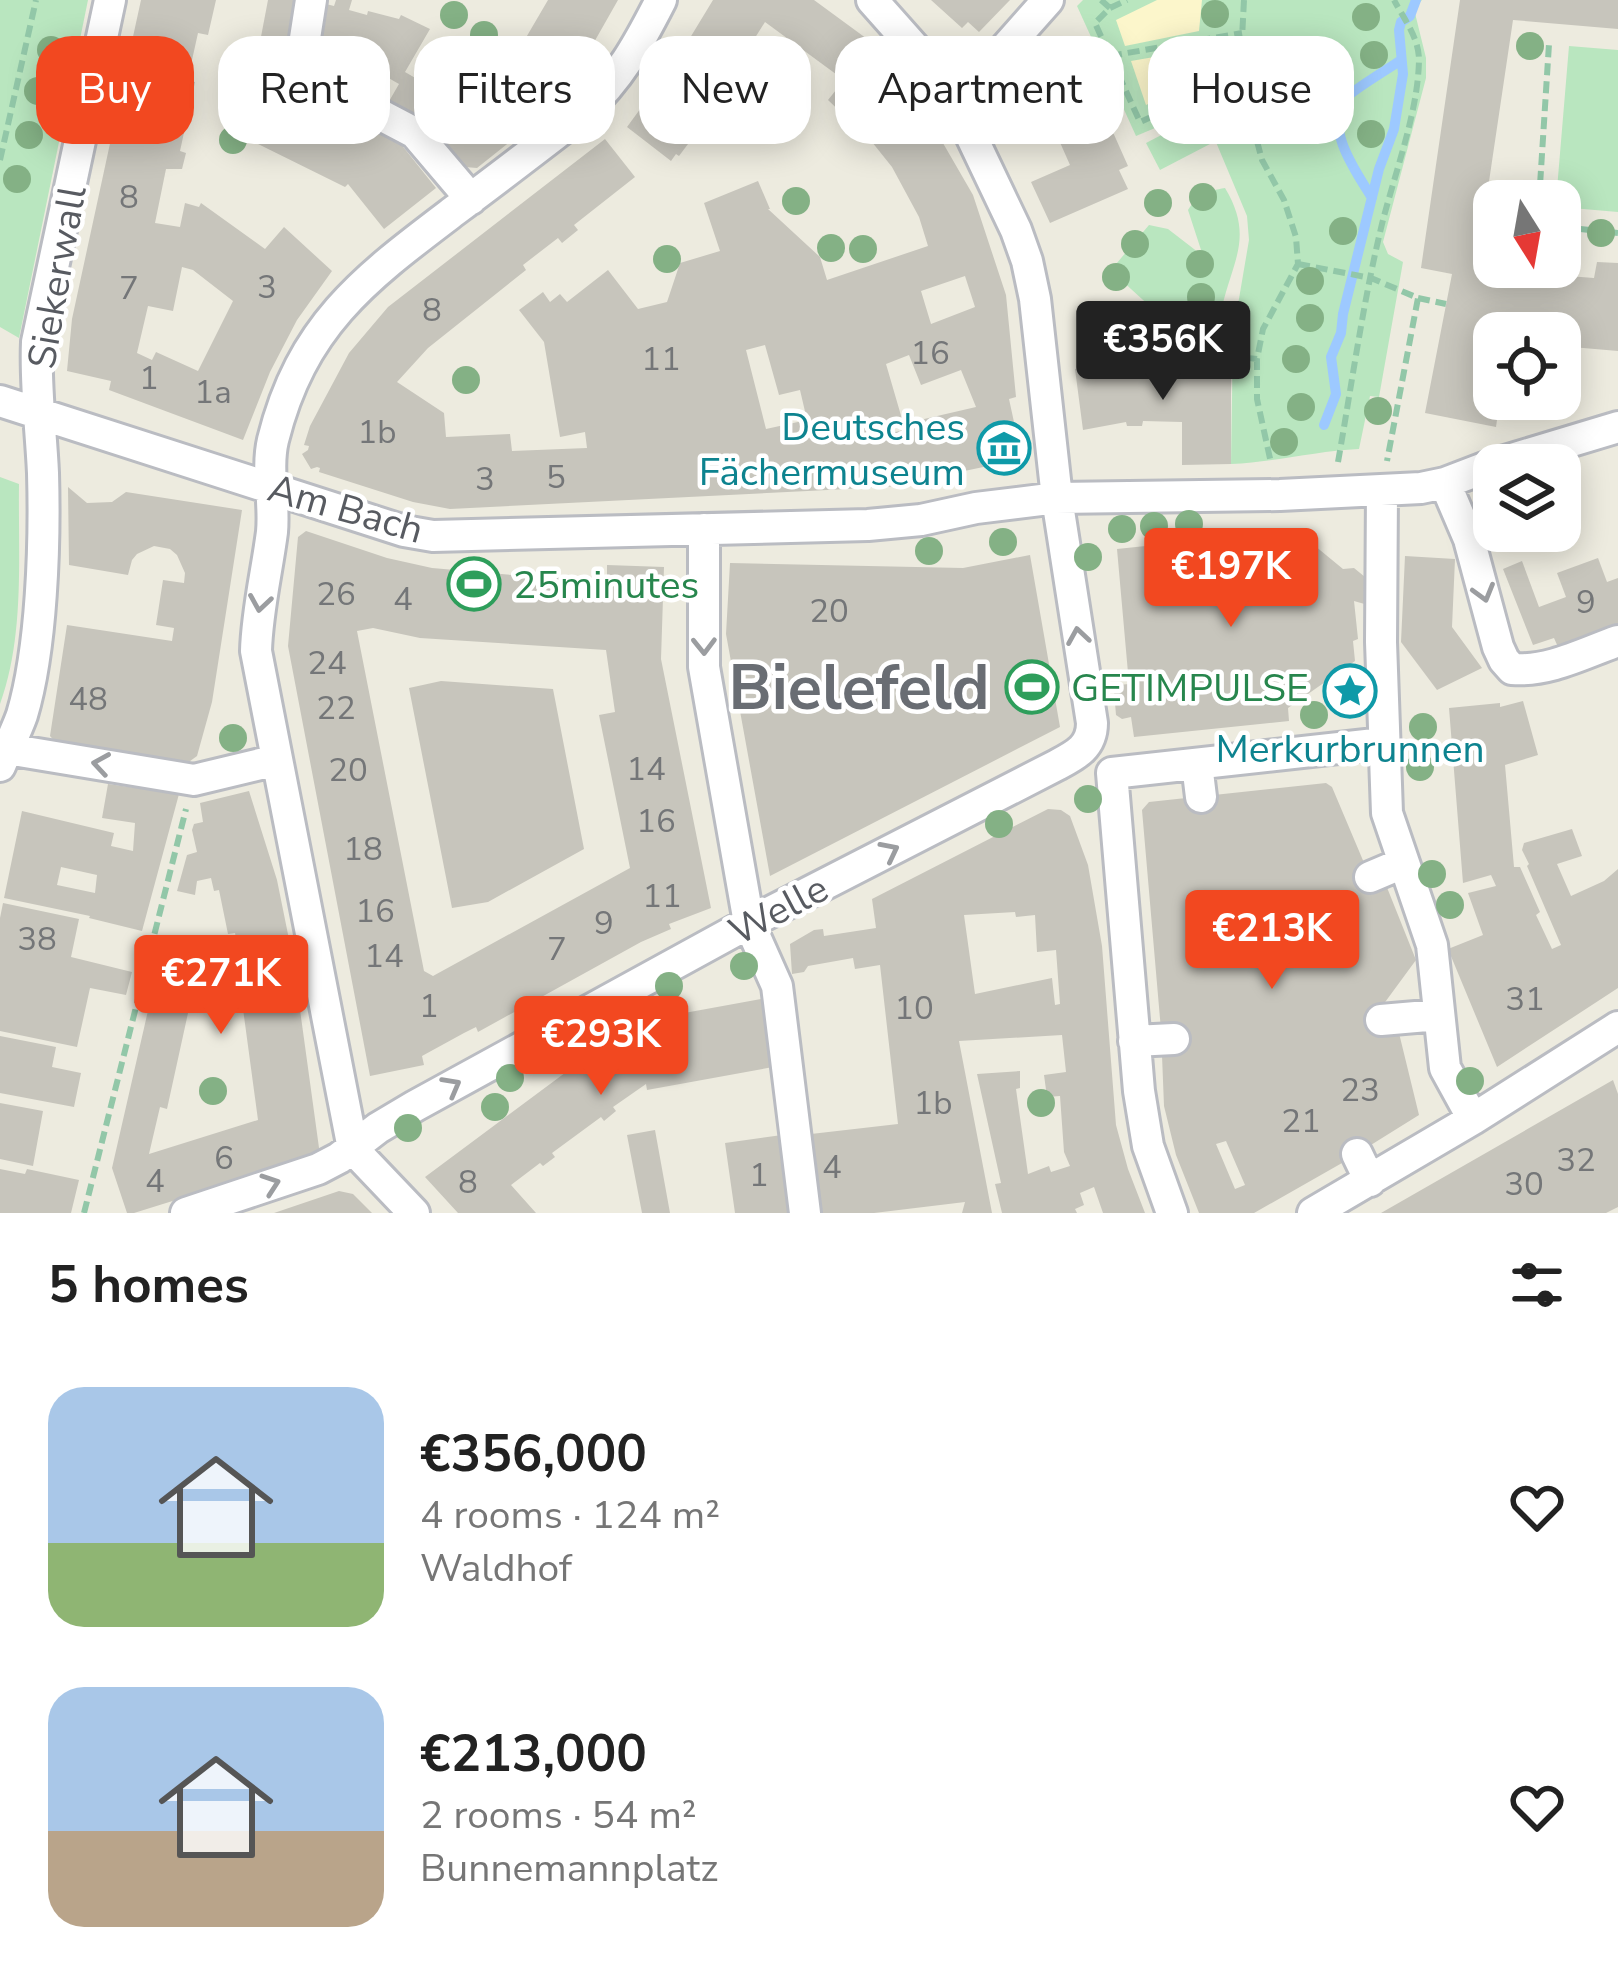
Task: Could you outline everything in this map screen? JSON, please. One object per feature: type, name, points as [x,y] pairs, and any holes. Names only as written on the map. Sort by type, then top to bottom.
[{"type":"street","name":"Siekerwall","points":[[4,758],[22,715],[39,597],[43,479],[38,342],[110,0]]},
{"type":"street","points":[[311,0],[303,51],[306,66],[338,92],[415,133],[471,199]]},
{"type":"street","points":[[414,1213],[353,1149],[256,651],[272,527],[272,444],[293,378],[328,319],[362,283],[583,113],[633,56],[661,0]]},
{"type":"street","points":[[872,0],[903,36]]},
{"type":"street","points":[[1016,36],[1048,0]]},
{"type":"street","points":[[975,144],[1027,261],[1092,723],[1083,749],[1112,773],[1148,1146],[1172,1213]]},
{"type":"street","name":"Am Bach","points":[[0,401],[404,531],[433,536],[896,523],[1057,498],[1382,491],[1445,483],[1618,427]]},
{"type":"street","points":[[1445,483],[1469,539],[1498,647],[1512,669],[1546,667],[1618,640]]},
{"type":"street","points":[[1382,491],[1387,813],[1432,945],[1445,1068],[1473,1119]]},
{"type":"street","points":[[704,529],[704,667],[748,923],[777,986],[805,1213]]},
{"type":"street","points":[[1112,773],[1384,743]]},
{"type":"street","name":"Welle","points":[[186,1213],[317,1169],[416,1106],[748,923],[1083,749]]},
{"type":"street","points":[[4,758],[194,780],[278,760]]},
{"type":"street","points":[[1197,764],[1201,797]]},
{"type":"street","points":[[1370,877],[1403,863]]},
{"type":"street","points":[[1381,1019],[1439,1015]]},
{"type":"street","points":[[1313,1213],[1344,1205],[1363,1168],[1473,1119],[1618,1027]]},
{"type":"street","points":[[1135,1041],[1174,1039]]},
{"type":"path","points":[[0,160],[36,0]]},
{"type":"path","points":[[1101,0],[1110,8]]},
{"type":"path","points":[[1101,36],[1095,22],[1127,0]]},
{"type":"path","points":[[1242,36],[1244,0]]},
{"type":"path","points":[[1332,494],[1371,278],[1419,62],[1413,33],[1394,0]]},
{"type":"path","points":[[1124,54],[1242,33]]},
{"type":"path","points":[[1540,180],[1549,44]]},
{"type":"path","points":[[1124,88],[1139,122],[1148,118]]},
{"type":"path","points":[[1258,144],[1284,200],[1296,237],[1298,264],[1263,329],[1257,358],[1261,426],[1280,495]]},
{"type":"path","points":[[1581,229],[1618,233]]},
{"type":"path","points":[[1298,264],[1371,278],[1446,304]]},
{"type":"path","points":[[1382,491],[1418,298]]},
{"type":"path","points":[[1232,356],[1257,358]]},
{"type":"path","points":[[84,1213],[194,780]]},
{"type":"green space","points":[[0,0],[88,0],[81,36],[36,36],[36,144],[59,144],[19,338],[0,327]]},
{"type":"green space","points":[[1083,0],[1422,0],[1414,9],[1426,78],[1383,242],[1388,254],[1403,262],[1379,397],[1370,396],[1359,449],[1231,464],[1233,334],[1249,240],[1247,216],[1217,144],[1354,144],[1354,36],[1148,36],[1148,131],[1136,136],[1124,110],[1124,36],[1091,36],[1077,6]]},
{"type":"green space","points":[[1569,46],[1618,50],[1618,212],[1581,209],[1581,180],[1558,180]]},
{"type":"green space","points":[[1148,142],[1210,144],[1160,170]]},
{"type":"green space","points":[[1225,188],[1240,234],[1220,328],[1210,337],[1188,338],[1111,270],[1149,225],[1168,229],[1203,256],[1188,210],[1204,194]]},
{"type":"green space","points":[[0,477],[19,484],[19,567],[17,623],[0,704]]},
{"type":"sand","points":[[1157,0],[1202,0],[1199,31],[1148,36],[1148,41],[1125,46],[1116,20]]},
{"type":"sand","points":[[1148,58],[1146,105],[1131,61]]},
{"type":"building","points":[[141,0],[216,0],[208,35],[198,33],[194,51],[194,36],[133,36]]},
{"type":"building","points":[[268,0],[299,0],[293,36],[261,36]]},
{"type":"building","points":[[336,0],[352,0],[349,10],[399,19],[401,15],[430,29],[426,36],[414,36],[414,57],[405,72],[414,77],[414,117],[390,104],[399,84],[390,79],[390,36],[318,36],[322,3],[334,6]]},
{"type":"building","points":[[548,0],[618,0],[598,36],[527,36]]},
{"type":"building","points":[[713,0],[814,0],[863,36],[835,36],[835,73],[811,56],[811,36],[784,36],[765,22],[756,36],[691,36]]},
{"type":"building","points":[[931,0],[1010,0],[979,32],[968,22],[962,28]]},
{"type":"building","points":[[1460,0],[1618,0],[1618,29],[1513,20],[1489,180],[1473,180],[1473,288],[1581,288],[1581,277],[1594,278],[1597,262],[1618,263],[1618,351],[1581,348],[1581,312],[1473,312],[1473,420],[1497,420],[1496,427],[1425,413],[1452,274],[1421,268]]},
{"type":"building","points":[[639,111],[639,136],[627,127]]},
{"type":"building","points":[[390,138],[400,143],[436,188],[384,229],[348,184],[345,187],[258,144],[390,144]]},
{"type":"building","points":[[110,144],[182,144],[180,151],[186,153],[182,169],[166,169],[155,223],[180,227],[185,203],[199,207],[201,203],[265,249],[284,227],[332,271],[297,320],[243,440],[109,390],[111,381],[67,371],[72,319]],"holes":[[[182,267],[193,270],[233,301],[198,371],[156,352],[152,360],[137,353],[148,306],[173,311]]]},
{"type":"building","points":[[445,144],[507,144],[477,168],[465,167]]},
{"type":"building","points":[[599,144],[609,144],[635,177],[574,225],[578,230],[562,243],[558,238],[523,265],[526,270],[428,348],[397,382],[444,413],[446,437],[510,434],[512,451],[587,448],[585,432],[560,437],[544,342],[519,310],[543,292],[550,302],[560,294],[567,302],[608,270],[638,309],[667,302],[680,263],[720,251],[704,203],[758,181],[768,209],[820,257],[827,280],[928,246],[919,217],[874,144],[944,144],[973,195],[1006,295],[1016,397],[1009,399],[1022,459],[888,487],[450,509],[319,472],[320,468],[311,469],[302,454],[308,450],[304,445],[310,426],[349,353],[388,307]],"holes":[[[965,276],[975,307],[931,324],[921,291]],[[765,345],[779,395],[800,390],[807,420],[766,429],[746,350]],[[909,355],[921,385],[961,370],[976,407],[907,423],[908,429],[887,434],[885,424],[902,419],[886,364]]]},
{"type":"building","points":[[649,144],[688,144],[671,161]]},
{"type":"building","points":[[1061,144],[1118,144],[1128,166],[1119,170],[1128,189],[1050,223],[1031,182],[1070,165]]},
{"type":"building","points":[[1198,361],[1198,369],[1231,371],[1231,464],[1182,465],[1182,422],[1143,421],[1142,426],[1127,426],[1126,422],[1083,430],[1075,369],[1109,362]]},
{"type":"building","points":[[68,487],[87,503],[112,502],[126,492],[242,510],[212,702],[197,756],[186,764],[57,744],[50,736],[67,625],[172,641],[174,628],[156,625],[163,580],[184,583],[185,573],[177,555],[154,546],[137,554],[128,575],[69,565]]},
{"type":"building","points":[[1308,529],[1309,541],[1343,569],[1354,568],[1365,577],[1368,605],[1354,601],[1355,661],[1288,708],[1289,721],[1134,737],[1131,717],[1116,715],[1114,691],[1118,685],[1129,684],[1117,549]]},
{"type":"building","points":[[306,531],[432,568],[512,575],[607,579],[607,565],[664,567],[661,659],[711,908],[669,924],[671,929],[478,1032],[476,1027],[464,1033],[422,1056],[424,1065],[370,1076],[288,646],[298,537]],"holes":[[[373,628],[420,638],[606,650],[615,712],[599,715],[630,868],[433,976],[424,971],[357,631]]]},
{"type":"building","points":[[1030,555],[1060,727],[770,876],[726,634],[730,563],[963,568]]},
{"type":"building","points":[[1405,556],[1455,559],[1452,627],[1482,668],[1437,690],[1401,642]]},
{"type":"building","points":[[1598,558],[1607,582],[1618,578],[1618,625],[1558,647],[1554,638],[1533,645],[1503,569],[1522,561],[1539,607],[1566,597],[1557,573]]},
{"type":"building","points":[[441,681],[553,689],[584,849],[488,902],[452,908],[409,688]]},
{"type":"building","points":[[1523,701],[1538,755],[1505,765],[1514,867],[1520,867],[1552,949],[1561,945],[1527,866],[1524,843],[1572,829],[1582,856],[1557,864],[1571,896],[1618,869],[1618,988],[1497,1067],[1448,949],[1483,935],[1468,893],[1496,886],[1491,875],[1463,883],[1449,708],[1500,703],[1500,707]]},
{"type":"building","points":[[1326,783],[1332,787],[1370,877],[1382,875],[1416,960],[1380,1009],[1398,1029],[1419,1115],[1254,1213],[1199,1213],[1176,1155],[1164,1106],[1142,810],[1149,802]],"holes":[[[1226,1141],[1245,1185],[1235,1189],[1216,1144]]]},
{"type":"building","points":[[108,784],[179,794],[142,931],[4,898],[22,811],[114,833],[111,846],[133,851],[135,823],[102,818]],"holes":[[[61,867],[97,875],[95,893],[57,885]]]},
{"type":"building","points":[[249,791],[277,880],[293,959],[320,1155],[127,1213],[112,1168],[163,945],[202,951],[241,966],[235,933],[228,934],[219,890],[214,891],[211,878],[197,881],[195,895],[177,891],[187,855],[197,852],[192,830],[194,824],[203,822],[200,803]],"holes":[[[214,993],[241,994],[258,1120],[149,1154],[160,1107],[167,1109],[190,1004],[210,1005]]]},
{"type":"building","points":[[1048,809],[1070,816],[1088,865],[1102,946],[1116,1125],[1145,1213],[1103,1213],[1094,1187],[1080,1193],[1084,1205],[1075,1209],[1077,1213],[1002,1213],[995,1184],[1001,1183],[977,1074],[1020,1071],[1020,1088],[1016,1089],[1028,1174],[1049,1166],[1051,1172],[1070,1166],[1064,1152],[1060,1096],[1047,1097],[1044,1075],[1066,1072],[1062,1035],[959,1041],[992,1213],[962,1213],[965,1202],[874,1213],[817,1213],[811,1134],[898,1124],[880,965],[855,969],[853,958],[808,966],[792,974],[790,944],[814,930],[823,929],[824,936],[876,928],[872,899]],"holes":[[[1015,912],[1016,917],[1035,915],[1037,952],[1056,950],[1060,1004],[1055,1005],[1052,978],[975,994],[964,915]]]},
{"type":"building","points":[[3,903],[79,919],[71,957],[132,972],[126,995],[90,988],[77,1047],[0,1031]]},
{"type":"building","points":[[761,999],[773,1067],[647,1090],[646,1084],[613,1107],[616,1111],[604,1121],[601,1117],[552,1153],[555,1157],[511,1185],[536,1213],[458,1213],[425,1177],[612,1038],[637,1029],[635,1022]]},
{"type":"building","points":[[0,1036],[56,1047],[52,1067],[81,1073],[74,1107],[0,1093]]},
{"type":"building","points":[[1613,1080],[1618,1094],[1618,1207],[1606,1213],[1381,1213]]},
{"type":"building","points":[[0,1103],[43,1111],[33,1166],[0,1159]]},
{"type":"building","points":[[655,1130],[670,1213],[642,1213],[627,1135]]},
{"type":"building","points":[[782,1135],[794,1213],[735,1213],[725,1143]]},
{"type":"building","points":[[0,1169],[25,1174],[27,1169],[79,1180],[71,1213],[0,1213]]},
{"type":"building","points":[[339,1191],[353,1194],[372,1213],[274,1213]]},
{"type":"waterway","points":[[1324,425],[1336,394],[1331,357],[1341,333],[1379,169],[1394,129],[1403,74],[1399,30],[1416,0]]},
{"type":"waterway","points":[[1372,198],[1340,137],[1340,111],[1349,95],[1401,60]]},
{"type":"place","name":"Deutsches Fächermuseum","points":[[1004,448]]},
{"type":"place","name":"25minutes","points":[[474,584]]},
{"type":"place","name":"GETIMPULSE","points":[[1032,687]]},
{"type":"place","name":"Merkurbrunnen","points":[[1350,691]]},
{"type":"district","name":"Bielefeld","points":[[859,687]]}]
